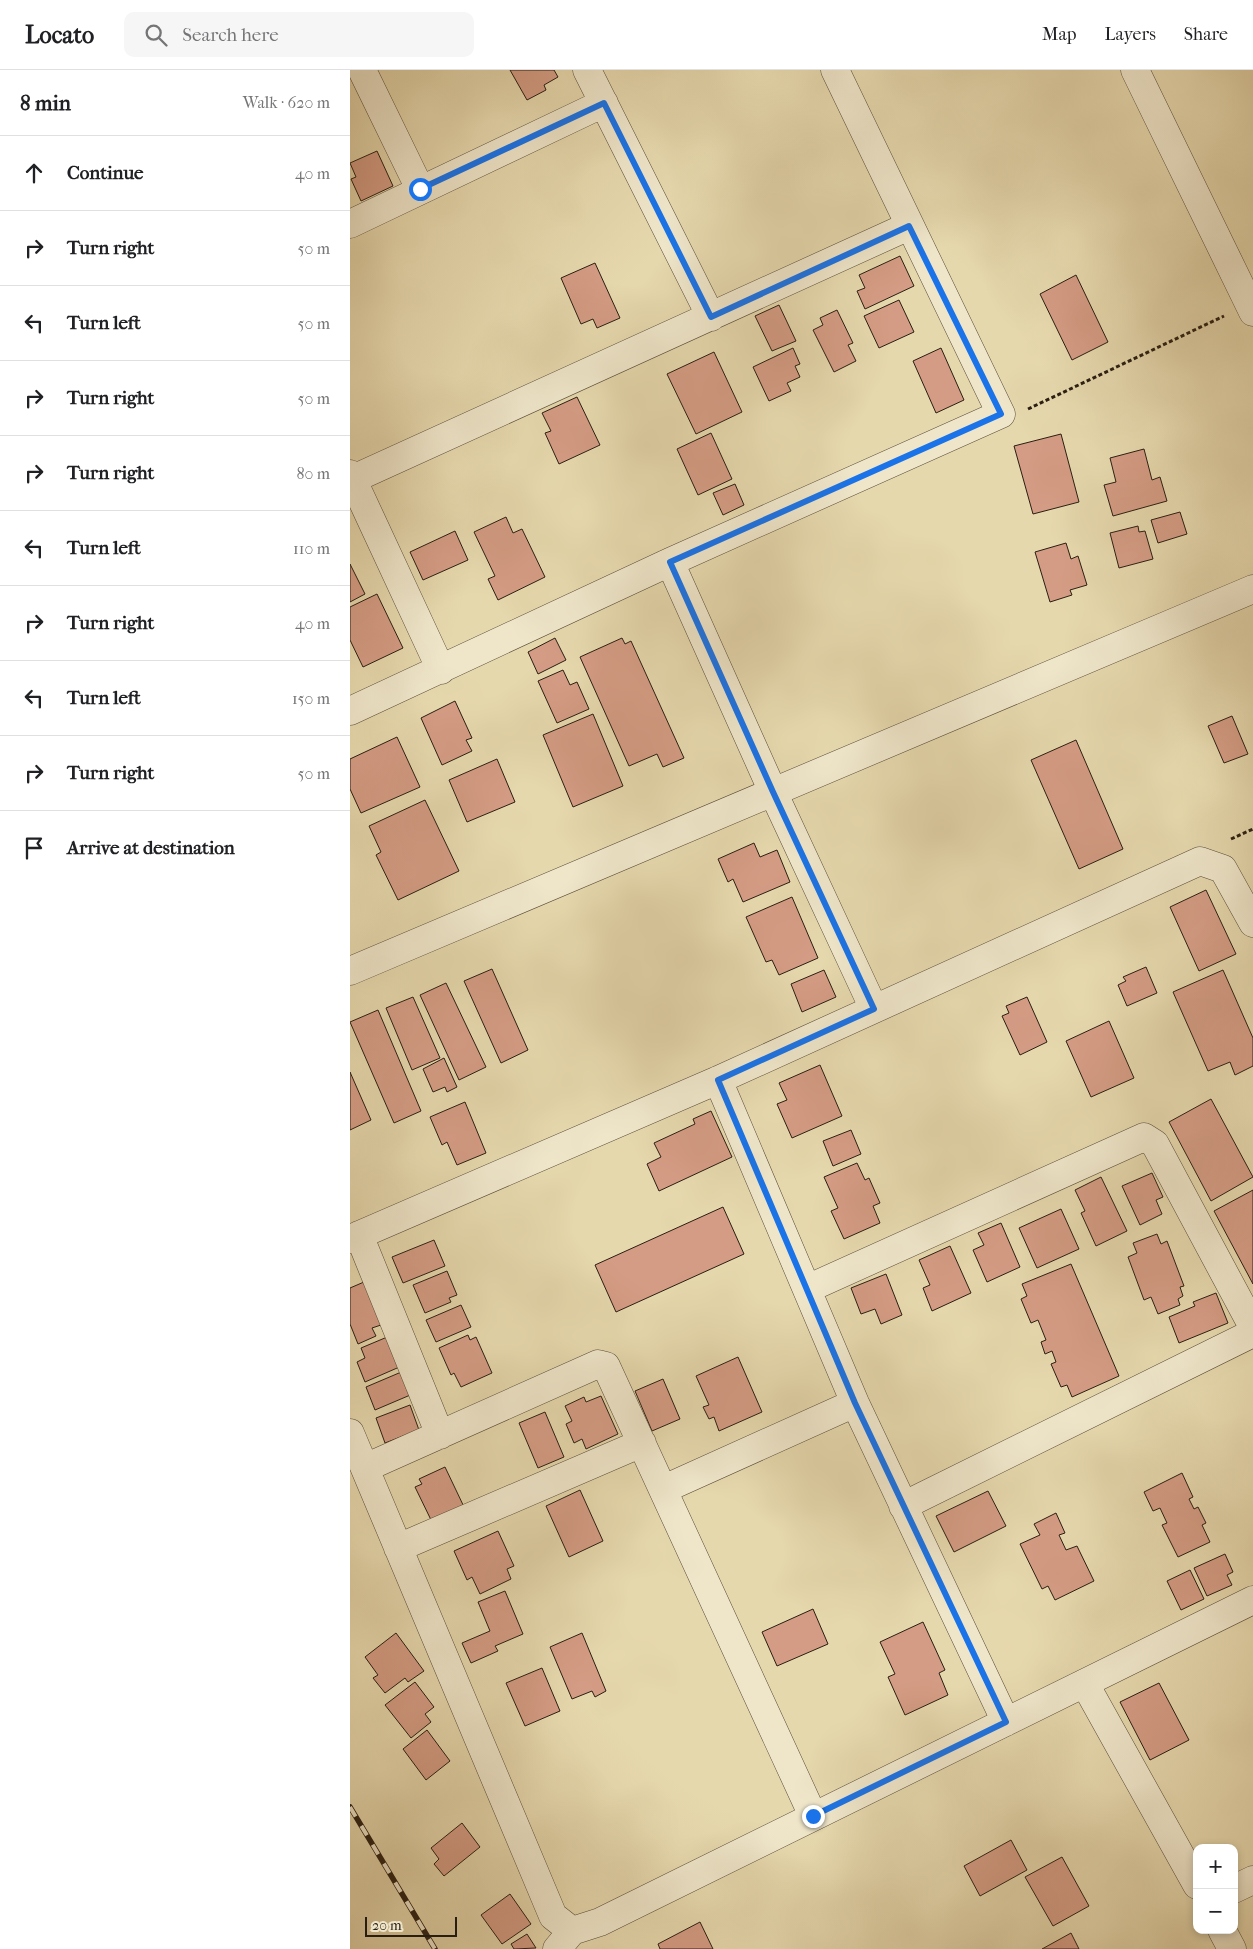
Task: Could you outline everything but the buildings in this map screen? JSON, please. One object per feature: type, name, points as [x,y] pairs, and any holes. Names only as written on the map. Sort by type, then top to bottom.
[{"type":"street","points":[[362,70],[420,189]]},
{"type":"street","points":[[587,70],[711,317]]},
{"type":"street","points":[[350,711],[670,562],[1001,414],[835,70]]},
{"type":"street","points":[[1135,70],[1251,308]]},
{"type":"street","points":[[350,224],[604,103]]},
{"type":"street","points":[[441,670],[351,477],[711,317],[909,226]]},
{"type":"street","points":[[670,562],[773,792],[874,1009]]},
{"type":"street","points":[[350,971],[1253,590]]},
{"type":"street","points":[[440,1435],[354,1237],[718,1080],[1200,861],[1223,869],[1253,923]]},
{"type":"street","points":[[718,1080],[855,1403],[1006,1722]]},
{"type":"street","points":[[808,1289],[1144,1137],[1155,1144],[1253,1327]]},
{"type":"street","points":[[903,1506],[1253,1333]]},
{"type":"street","points":[[364,1468],[598,1364],[606,1366],[664,1488],[813,1816]]},
{"type":"street","points":[[664,1488],[855,1403]]},
{"type":"street","points":[[350,1433],[553,1916],[565,1940],[1253,1600]]},
{"type":"street","points":[[398,1548],[642,1443]]},
{"type":"street","points":[[1085,1684],[1193,1878]]},
{"type":"street","points":[[1238,1887],[1253,1880]]},
{"type":"street","points":[[1224,1934],[1232,1949]]},
{"type":"path","points":[[1001,414],[1018,414],[1251,308]]},
{"type":"railway","points":[[350,1807],[435,1949]]},
{"type":"route","points":[[420,189],[604,103],[711,317],[909,226],[1001,414],[670,562],[773,792],[874,1009],[718,1080],[855,1403],[1006,1722],[813,1816]]}]
